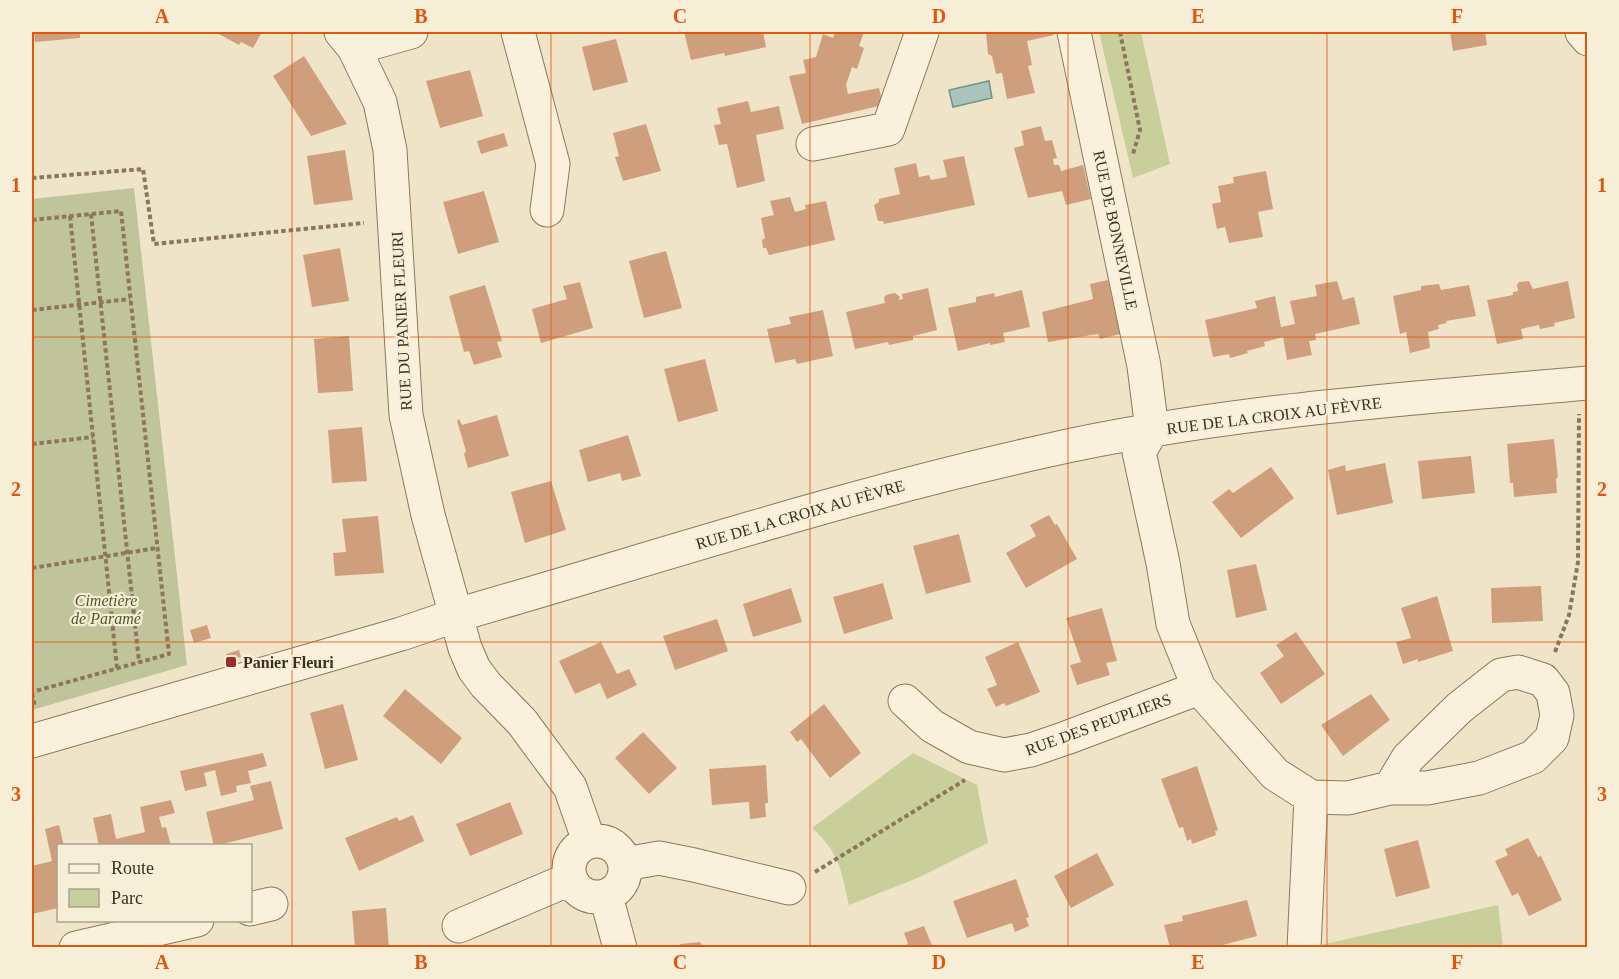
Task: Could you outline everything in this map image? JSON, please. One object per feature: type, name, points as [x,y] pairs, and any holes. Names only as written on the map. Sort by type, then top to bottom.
[{"type":"street","points":[[347,40],[411,32]]},
{"type":"street","points":[[518,32],[553,164],[547,210]]},
{"type":"street","points":[[813,144],[888,129],[922,32]]},
{"type":"street","name":"RUE DE BONNEVILLE","points":[[1074,32],[1144,366],[1152,430]]},
{"type":"street","points":[[1581,32],[1587,39]]},
{"type":"street","name":"RUE DU PANIER FLEURI","points":[[347,40],[380,102],[390,150],[406,415],[428,515],[465,648],[474,669],[486,685],[522,722],[570,787],[589,841]]},
{"type":"street","name":"RUE DE LA CROIX AU FÈVRE","points":[[32,741],[378,641],[457,615],[887,488],[1046,450],[1152,430],[1338,404],[1584,384]]},
{"type":"street","points":[[1152,430],[1139,452],[1163,563],[1173,624],[1199,688],[1275,774],[1311,797],[1348,798],[1390,788],[1426,788],[1479,778],[1533,757],[1552,738],[1557,715],[1553,693],[1543,680],[1518,672],[1501,675],[1459,708],[1408,758],[1390,788]]},
{"type":"street","name":"RUE DES PEUPLIERS","points":[[905,701],[932,726],[969,747],[1004,756],[1066,738],[1199,688]]},
{"type":"street","points":[[1304,948],[1311,797]]},
{"type":"street","points":[[589,841],[605,842],[618,850],[625,864],[624,877],[617,889],[606,896],[592,897],[579,891],[570,879],[569,863],[576,850],[589,841]]},
{"type":"street","points":[[625,864],[659,858],[789,888]]},
{"type":"street","points":[[459,926],[570,879]]},
{"type":"street","points":[[606,896],[620,948]]},
{"type":"street","points":[[76,948],[193,922]]},
{"type":"path","points":[[1102,164],[1133,154],[1140,130],[1120,32]]},
{"type":"path","points":[[32,178],[143,169],[154,244],[395,220]]},
{"type":"path","points":[[32,220],[121,211],[169,654],[32,692]]},
{"type":"path","points":[[91,214],[139,662]]},
{"type":"path","points":[[70,216],[117,668]]},
{"type":"path","points":[[32,310],[130,299]]},
{"type":"path","points":[[1543,680],[1569,615],[1578,561],[1584,384]]},
{"type":"path","points":[[32,444],[93,437]]},
{"type":"path","points":[[32,568],[157,548]]},
{"type":"path","points":[[789,888],[1004,756]]},
{"type":"green space","points":[[1099,32],[1141,32],[1170,164],[1133,178]]},
{"type":"green space","name":"Cimetière de Paramé","points":[[134,188],[187,665],[32,710],[32,199]]},
{"type":"green space","points":[[913,753],[977,785],[988,843],[920,877],[849,905],[834,854],[812,828]]},
{"type":"green space","points":[[1498,905],[1503,947],[1307,948]]},
{"type":"water","points":[[989,81],[992,98],[953,107],[949,90]]},
{"type":"building","points":[[34,32],[80,32],[80,38],[35,42]]},
{"type":"building","points":[[215,32],[262,32],[253,48],[241,42],[239,45]]},
{"type":"building","points":[[684,32],[763,32],[766,47],[725,56],[724,53],[691,60]]},
{"type":"building","points":[[835,32],[864,32],[859,46],[864,48],[857,69],[852,67],[846,85],[848,94],[879,88],[883,105],[802,124],[789,76],[806,73],[803,60],[816,57],[823,34],[833,38]]},
{"type":"building","points":[[986,32],[1053,32],[1054,35],[1027,41],[1032,65],[1028,66],[1035,93],[1007,99],[1002,73],[996,74],[992,56],[988,54]]},
{"type":"building","points":[[1450,32],[1485,32],[1487,45],[1453,51]]},
{"type":"building","points":[[616,39],[628,82],[593,91],[582,47]]},
{"type":"building","points":[[304,56],[347,124],[311,136],[273,76]]},
{"type":"building","points":[[470,70],[483,116],[440,128],[426,81]]},
{"type":"building","points":[[748,101],[751,112],[779,106],[784,129],[756,135],[765,181],[737,188],[727,144],[719,145],[714,125],[721,124],[717,108]]},
{"type":"building","points":[[646,124],[661,171],[623,181],[615,157],[619,156],[613,133]]},
{"type":"building","points":[[1041,126],[1045,141],[1052,140],[1057,158],[1053,159],[1054,165],[1059,165],[1061,171],[1083,165],[1091,199],[1066,205],[1062,191],[1028,198],[1014,148],[1024,145],[1021,131]]},
{"type":"building","points":[[504,133],[508,146],[481,154],[477,141]]},
{"type":"building","points":[[345,150],[353,200],[314,205],[307,156]]},
{"type":"building","points":[[964,156],[975,205],[884,224],[883,221],[878,221],[874,205],[879,202],[879,199],[900,194],[894,168],[916,163],[919,177],[929,175],[931,180],[947,177],[943,160]]},
{"type":"building","points":[[1266,171],[1273,209],[1258,212],[1263,237],[1229,243],[1225,227],[1217,229],[1212,204],[1221,202],[1218,186],[1234,183],[1233,177]]},
{"type":"building","points":[[484,191],[499,242],[458,254],[443,202]]},
{"type":"building","points":[[790,197],[795,212],[806,209],[805,205],[826,201],[835,240],[769,255],[766,248],[763,248],[762,240],[765,238],[761,218],[774,215],[770,201]]},
{"type":"building","points":[[340,248],[349,301],[312,307],[303,255]]},
{"type":"building","points":[[666,251],[682,308],[644,318],[629,261]]},
{"type":"building","points":[[1108,280],[1120,334],[1100,339],[1098,334],[1048,342],[1042,312],[1093,299],[1090,284]]},
{"type":"building","points":[[1337,281],[1343,300],[1354,297],[1360,324],[1315,334],[1316,340],[1309,341],[1312,355],[1287,360],[1283,337],[1264,342],[1265,346],[1247,351],[1248,353],[1230,358],[1229,354],[1213,357],[1205,320],[1257,308],[1255,301],[1275,296],[1281,327],[1295,324],[1290,301],[1317,296],[1315,285]]},
{"type":"building","points":[[1529,281],[1533,289],[1568,281],[1575,318],[1554,323],[1555,326],[1540,329],[1539,325],[1521,329],[1523,339],[1497,344],[1487,300],[1513,295],[1513,292],[1518,291],[1519,282]]},
{"type":"building","points":[[580,282],[593,328],[541,343],[532,309],[567,299],[563,286]]},
{"type":"building","points":[[1439,284],[1441,290],[1469,285],[1476,316],[1446,321],[1447,323],[1438,325],[1439,329],[1428,332],[1430,348],[1410,353],[1406,332],[1400,334],[1393,296],[1421,290],[1421,286]]},
{"type":"building","points":[[485,285],[502,341],[497,342],[502,357],[474,365],[469,351],[464,352],[449,296]]},
{"type":"building","points":[[928,288],[937,330],[913,336],[913,340],[889,345],[888,342],[855,349],[846,312],[885,303],[886,295],[895,293],[900,297],[899,300],[903,299],[902,294]]},
{"type":"building","points":[[1022,290],[1030,327],[1003,333],[1005,342],[990,345],[990,343],[958,351],[948,308],[976,302],[976,297],[994,293],[995,297]]},
{"type":"building","points":[[823,310],[833,356],[797,364],[795,359],[775,363],[767,329],[791,324],[789,317]]},
{"type":"building","points":[[349,336],[353,391],[318,393],[314,339]]},
{"type":"building","points":[[705,359],[718,411],[678,422],[664,369]]},
{"type":"building","points":[[497,415],[509,456],[468,468],[464,454],[466,451],[457,421],[459,419],[462,425]]},
{"type":"building","points":[[362,427],[367,481],[332,483],[328,430]]},
{"type":"building","points":[[628,435],[641,476],[622,481],[620,473],[588,482],[579,450]]},
{"type":"building","points":[[1554,439],[1558,478],[1556,478],[1557,493],[1514,497],[1513,483],[1510,483],[1507,444]]},
{"type":"building","points":[[1471,456],[1475,493],[1422,499],[1418,461]]},
{"type":"building","points":[[1385,463],[1393,503],[1337,515],[1328,470],[1345,465],[1346,471]]},
{"type":"building","points":[[1271,467],[1294,498],[1241,538],[1212,502],[1229,489],[1233,493]]},
{"type":"building","points":[[551,481],[566,530],[525,543],[511,492]]},
{"type":"building","points":[[1049,515],[1055,525],[1057,524],[1077,559],[1026,588],[1006,553],[1036,536],[1030,525]]},
{"type":"building","points":[[378,516],[384,573],[335,576],[333,553],[346,552],[342,519]]},
{"type":"building","points":[[959,534],[971,582],[926,594],[913,546]]},
{"type":"building","points":[[1256,564],[1267,610],[1236,618],[1227,570]]},
{"type":"building","points":[[883,583],[893,619],[844,634],[833,597]]},
{"type":"building","points":[[1541,586],[1543,621],[1492,623],[1491,588]]},
{"type":"building","points":[[791,588],[802,622],[753,637],[743,604]]},
{"type":"building","points":[[1437,596],[1453,651],[1418,662],[1418,659],[1403,664],[1396,642],[1411,638],[1401,608]]},
{"type":"building","points":[[1102,608],[1117,661],[1106,663],[1110,675],[1077,685],[1070,665],[1081,662],[1066,618]]},
{"type":"building","points":[[717,619],[728,651],[675,670],[663,636]]},
{"type":"building","points":[[207,625],[211,638],[194,643],[190,630]]},
{"type":"building","points":[[1296,632],[1325,674],[1281,704],[1260,673],[1284,656],[1276,645]]},
{"type":"building","points":[[601,642],[617,674],[629,669],[637,685],[607,699],[600,683],[575,694],[559,661]]},
{"type":"building","points":[[1018,642],[1040,692],[1006,706],[1004,703],[996,707],[987,689],[997,685],[985,657]]},
{"type":"building","points":[[239,650],[241,657],[227,661],[226,654]]},
{"type":"building","points":[[405,689],[462,738],[441,764],[383,716]]},
{"type":"building","points":[[1371,694],[1390,720],[1343,756],[1321,725]]},
{"type":"building","points":[[343,704],[358,760],[325,769],[310,713]]},
{"type":"building","points":[[824,704],[861,753],[830,778],[801,739],[797,742],[790,732]]},
{"type":"building","points":[[643,732],[677,768],[649,794],[615,758]]},
{"type":"building","points":[[263,753],[267,766],[248,771],[251,783],[236,786],[237,792],[221,796],[215,770],[204,773],[207,786],[185,791],[180,771]]},
{"type":"building","points":[[766,765],[768,803],[765,803],[766,817],[750,819],[749,802],[712,805],[709,769]]},
{"type":"building","points":[[1197,766],[1218,830],[1215,831],[1216,835],[1192,844],[1191,839],[1187,841],[1183,827],[1179,828],[1161,779]]},
{"type":"building","points":[[271,781],[283,829],[222,844],[214,844],[206,812],[254,800],[250,786]]},
{"type":"building","points":[[171,800],[175,813],[159,817],[162,828],[166,827],[170,844],[99,844],[93,818],[111,814],[116,839],[145,832],[140,807]]},
{"type":"building","points":[[510,802],[523,834],[470,856],[456,824]]},
{"type":"building","points":[[413,815],[424,841],[359,871],[345,838],[397,817],[399,821]]},
{"type":"building","points":[[59,825],[64,844],[57,844],[57,908],[32,914],[32,866],[52,861],[45,829]]},
{"type":"building","points":[[1528,838],[1538,857],[1541,856],[1562,900],[1529,916],[1518,893],[1512,896],[1495,861],[1508,855],[1505,849]]},
{"type":"building","points":[[1418,840],[1430,888],[1396,897],[1384,849]]},
{"type":"building","points":[[1097,853],[1114,885],[1071,908],[1054,876]]},
{"type":"building","points":[[1016,879],[1029,917],[1026,918],[1029,926],[1015,932],[1012,923],[967,938],[953,901]]},
{"type":"building","points":[[1247,900],[1257,936],[1211,948],[1170,948],[1164,925],[1183,921],[1182,916]]},
{"type":"building","points":[[386,908],[389,948],[355,948],[352,911]]},
{"type":"building","points":[[924,926],[933,948],[899,948],[908,944],[904,933]]},
{"type":"building","points":[[700,942],[704,948],[677,948],[680,944]]},
{"type":"place","name":"Panier Fleuri","points":[[231,662]]}]
